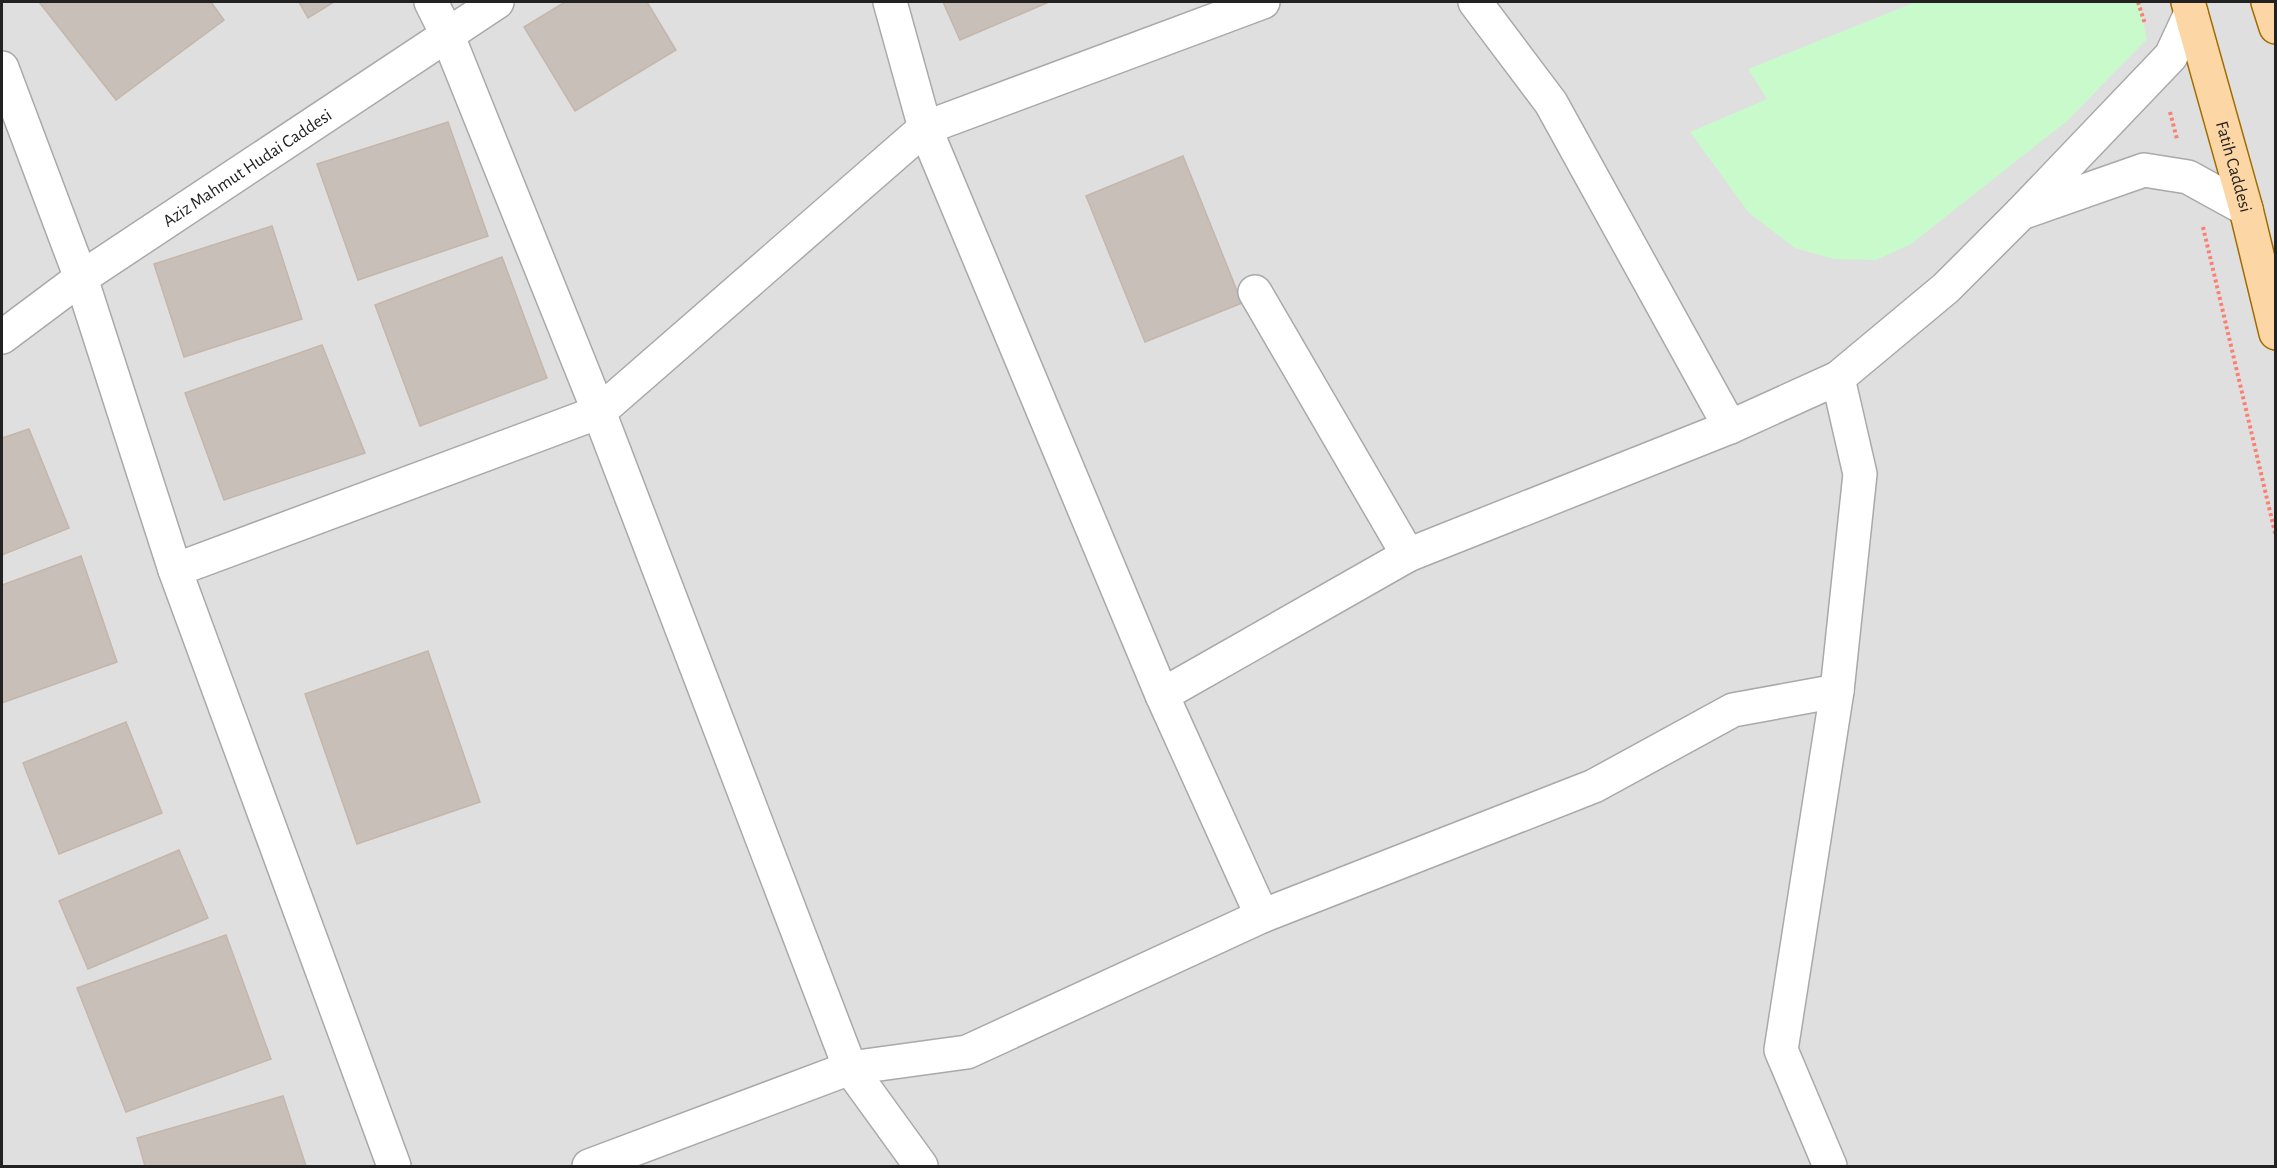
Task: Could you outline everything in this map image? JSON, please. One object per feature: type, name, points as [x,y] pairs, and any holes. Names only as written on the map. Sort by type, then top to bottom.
[{"type":"main road","name":"Fatih Caddesi","points":[[2190,7],[2246,209],[2276,333]]},
{"type":"street","points":[[431,2],[447,34],[599,412],[850,1068],[921,1167]]},
{"type":"street","name":"Aziz Mahmut Hudai Caddesi","points":[[2,337],[81,278],[497,2]]},
{"type":"street","points":[[890,2],[925,128],[1162,695],[1262,916]]},
{"type":"street","points":[[175,570],[599,412],[925,128],[1263,2]]},
{"type":"street","points":[[1475,2],[1551,103],[1730,427]]},
{"type":"street","points":[[1162,695],[1408,555],[1730,427],[1838,378],[1946,288],[2021,213],[2170,56],[2190,7]]},
{"type":"street","points":[[2,68],[81,278],[175,570],[394,1167]]},
{"type":"street","points":[[2021,213],[2144,170],[2188,177],[2246,209]]},
{"type":"street","points":[[1255,292],[1408,555]]},
{"type":"street","points":[[1830,1167],[1781,1050],[1837,691],[1860,474],[1838,378]]},
{"type":"street","points":[[589,1167],[850,1068],[967,1052],[1262,916],[1594,786],[1733,710],[1837,691]]},
{"type":"path","points":[[2138,2],[2207,242],[2276,537]]},
{"type":"shaded area","points":[[2,2],[2275,2],[2275,1166],[2,1166]]},
{"type":"green space","points":[[1916,2],[2139,2],[2147,39],[2067,121],[1911,244],[1876,260],[1834,259],[1795,248],[1749,213],[1690,132],[1767,99],[1748,69]]},
{"type":"building","points":[[39,2],[211,2],[224,20],[116,100]]},
{"type":"building","points":[[299,2],[334,2],[308,18]]},
{"type":"building","points":[[565,2],[647,2],[676,50],[575,111],[524,27]]},
{"type":"building","points":[[943,2],[1049,2],[960,40]]},
{"type":"building","points":[[448,122],[488,236],[358,280],[317,164]]},
{"type":"building","points":[[1183,156],[1242,303],[1145,342],[1086,196]]},
{"type":"building","points":[[272,226],[302,319],[184,357],[154,264]]},
{"type":"building","points":[[502,257],[547,378],[420,426],[375,305]]},
{"type":"building","points":[[322,345],[365,453],[224,500],[185,393]]},
{"type":"building","points":[[29,429],[69,528],[2,555],[2,438]]},
{"type":"building","points":[[81,556],[117,662],[2,703],[2,585]]},
{"type":"building","points":[[428,651],[480,802],[357,844],[305,694]]},
{"type":"building","points":[[126,722],[162,813],[59,854],[23,763]]},
{"type":"building","points":[[179,850],[208,918],[88,969],[59,901]]},
{"type":"building","points":[[226,935],[271,1059],[126,1112],[77,988]]},
{"type":"building","points":[[283,1096],[306,1166],[145,1166],[137,1138]]}]
